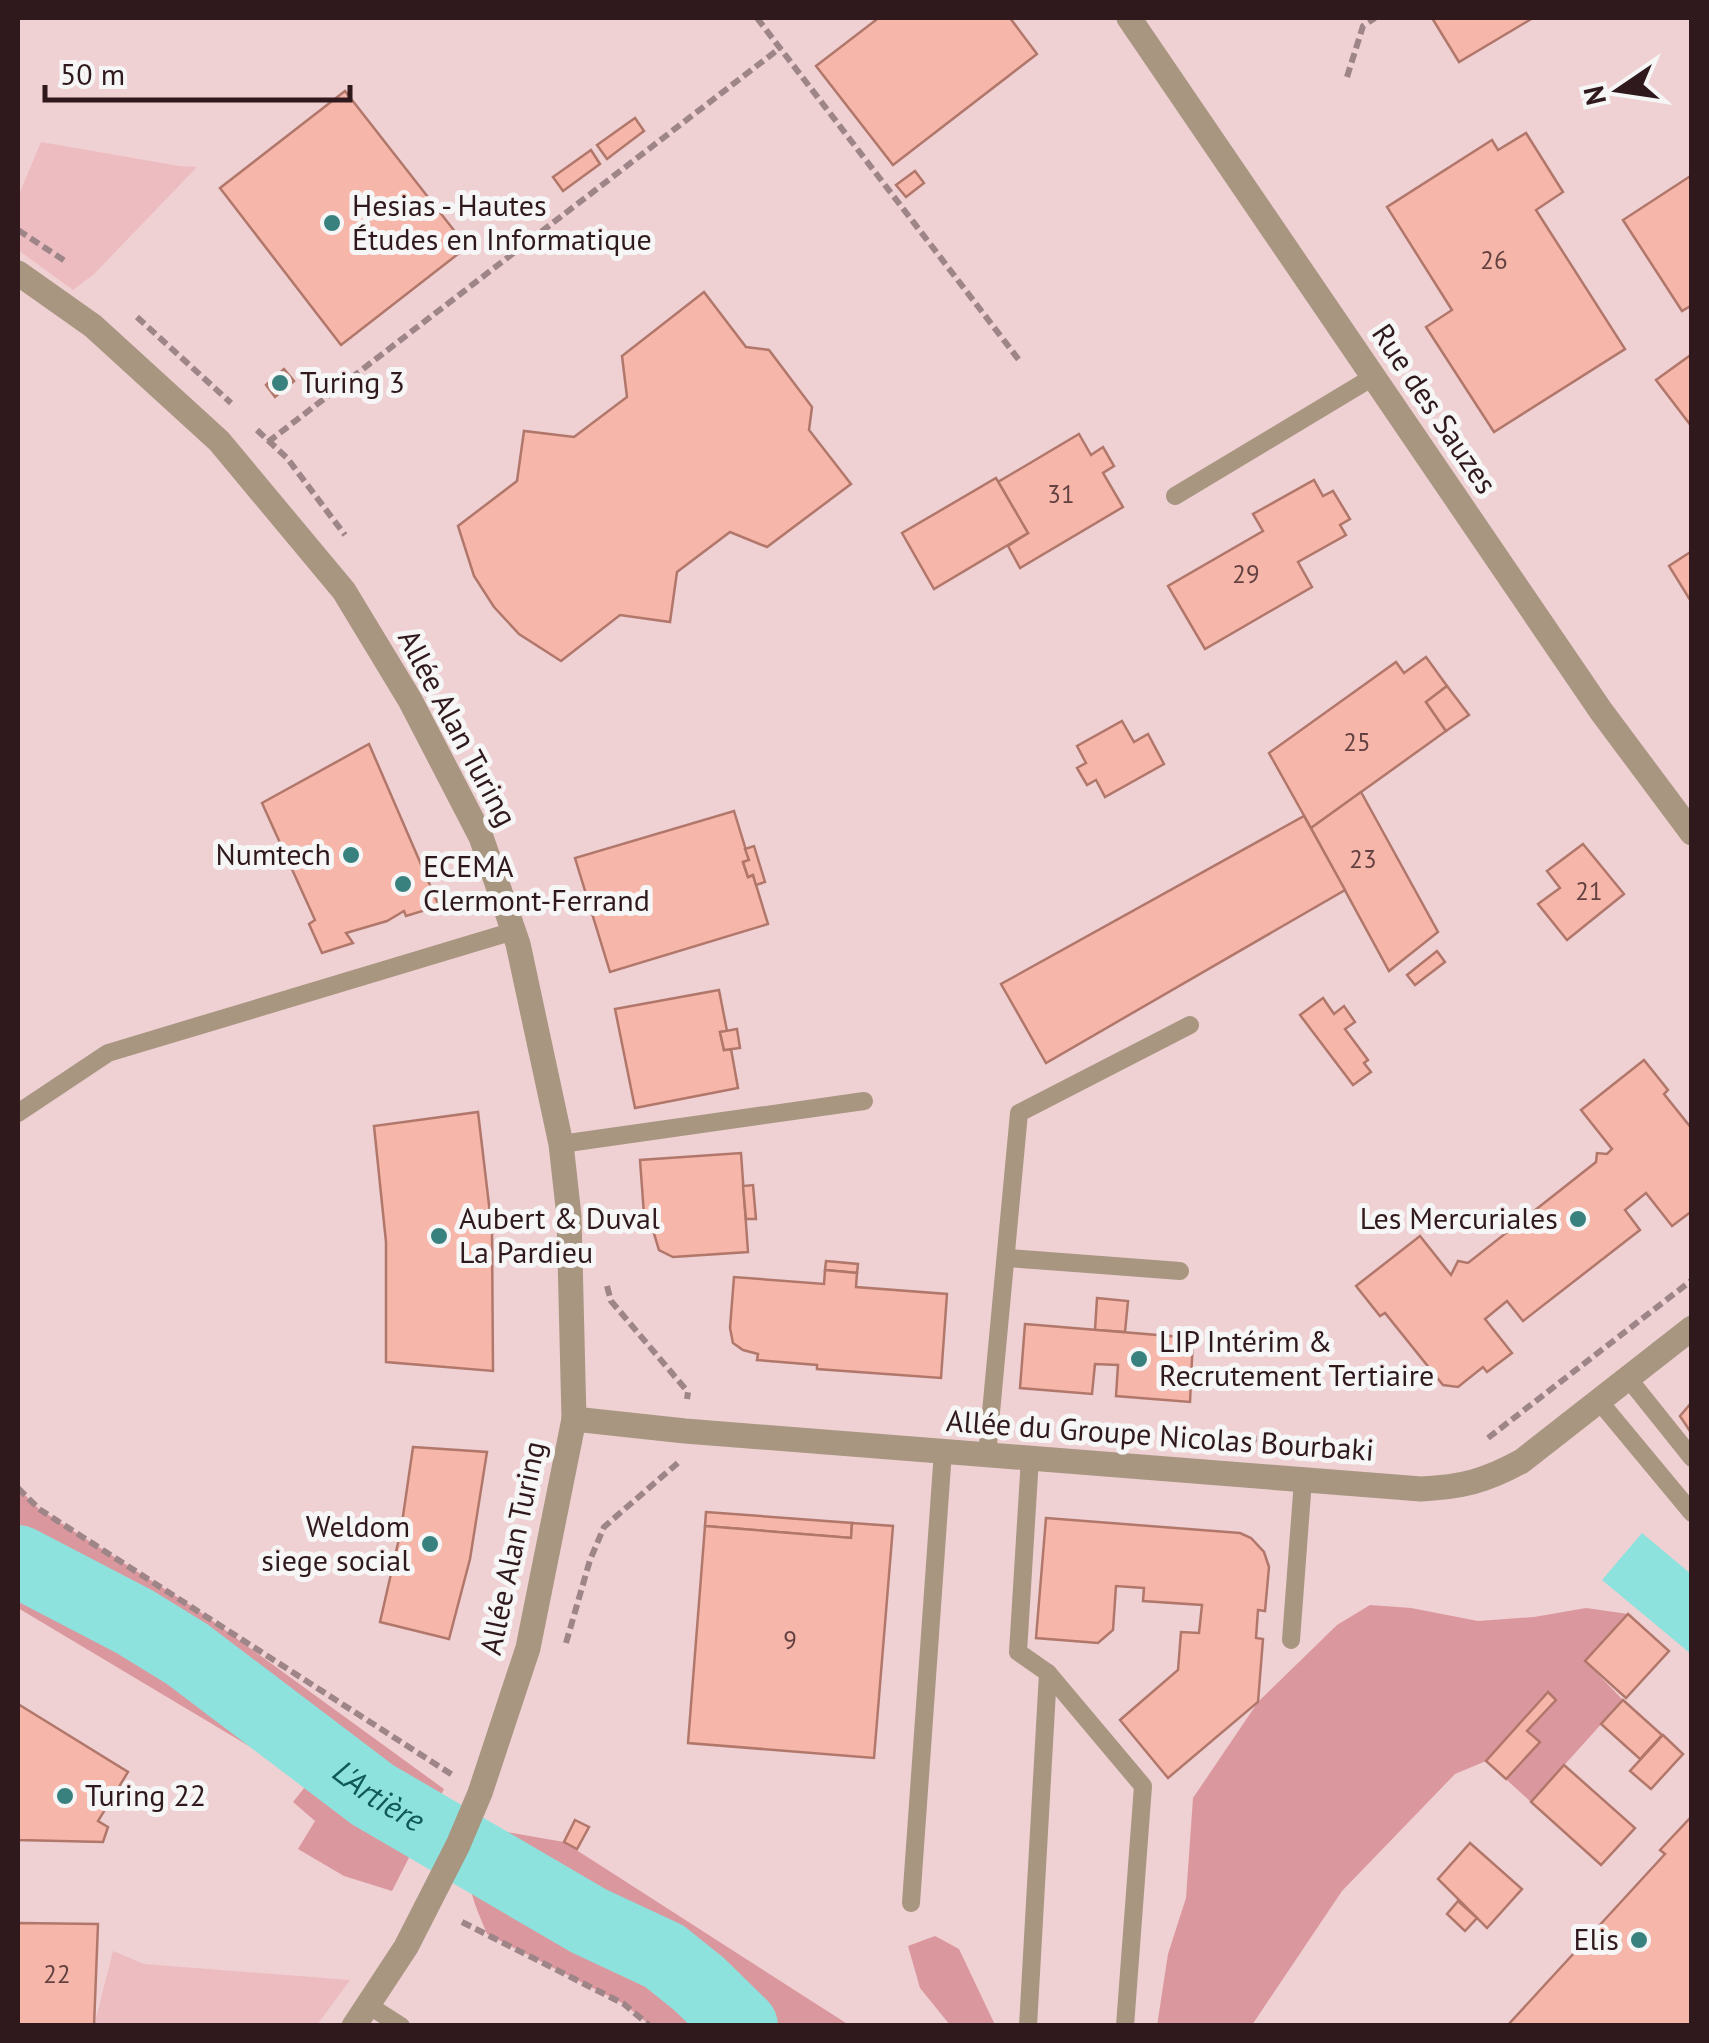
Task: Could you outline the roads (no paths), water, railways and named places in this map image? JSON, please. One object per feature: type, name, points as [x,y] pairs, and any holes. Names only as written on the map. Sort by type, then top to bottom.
[{"type":"street","name":"Rue des Sauzes","points":[[1129,18],[1601,711],[1692,833]]},
{"type":"street","name":"Allée Alan Turing","points":[[18,274],[94,326],[220,441],[344,591],[410,700],[481,837],[514,931],[561,1144],[569,1216],[574,1419],[528,1648],[477,1801],[406,1947],[361,2015]]},
{"type":"street","name":"Allée du Groupe Nicolas Bourbaki","points":[[574,1419],[1303,1480],[1421,1489],[1460,1487],[1493,1477],[1522,1461],[1692,1328]]},
{"type":"lane","points":[[1175,496],[1373,377]]},
{"type":"lane","points":[[18,1112],[108,1054],[514,931]]},
{"type":"lane","points":[[988,1455],[1019,1113],[1190,1025]]},
{"type":"lane","points":[[561,1144],[864,1101]]},
{"type":"lane","points":[[1008,1258],[1180,1271]]},
{"type":"lane","points":[[1628,1378],[1692,1458]]},
{"type":"lane","points":[[1598,1401],[1692,1514]]},
{"type":"lane","points":[[911,1903],[943,1452]]},
{"type":"lane","points":[[1030,1458],[1018,1652],[1048,1673],[1142,1786],[1125,2026]]},
{"type":"lane","points":[[1291,1640],[1303,1480]]},
{"type":"lane","points":[[1028,2026],[1048,1673]]},
{"type":"lane","points":[[361,2015],[401,2026]]},
{"type":"water","points":[[1642,1533],[1691,1574],[1691,1654],[1602,1580]]},
{"type":"waterway","name":"L'Artière","points":[[18,1561],[187,1654],[373,1795],[589,1921],[664,1956],[742,2026]]},
{"type":"place","name":"Hesias - Hautes Études en Informatique","points":[[332,223]]},
{"type":"place","name":"Turing 3","points":[[280,383]]},
{"type":"place","name":"Numtech","points":[[351,855]]},
{"type":"place","name":"ECEMA Clermont-Ferrand","points":[[403,884]]},
{"type":"place","name":"Les Mercuriales","points":[[1578,1219]]},
{"type":"place","name":"Aubert & Duval La Pardieu","points":[[439,1236]]},
{"type":"place","name":"LIP Intérim & Recrutement Tertiaire","points":[[1139,1359]]},
{"type":"place","name":"Weldom siege social","points":[[430,1544]]},
{"type":"place","name":"Turing 22","points":[[65,1796]]},
{"type":"place","name":"Elis","points":[[1639,1940]]}]
